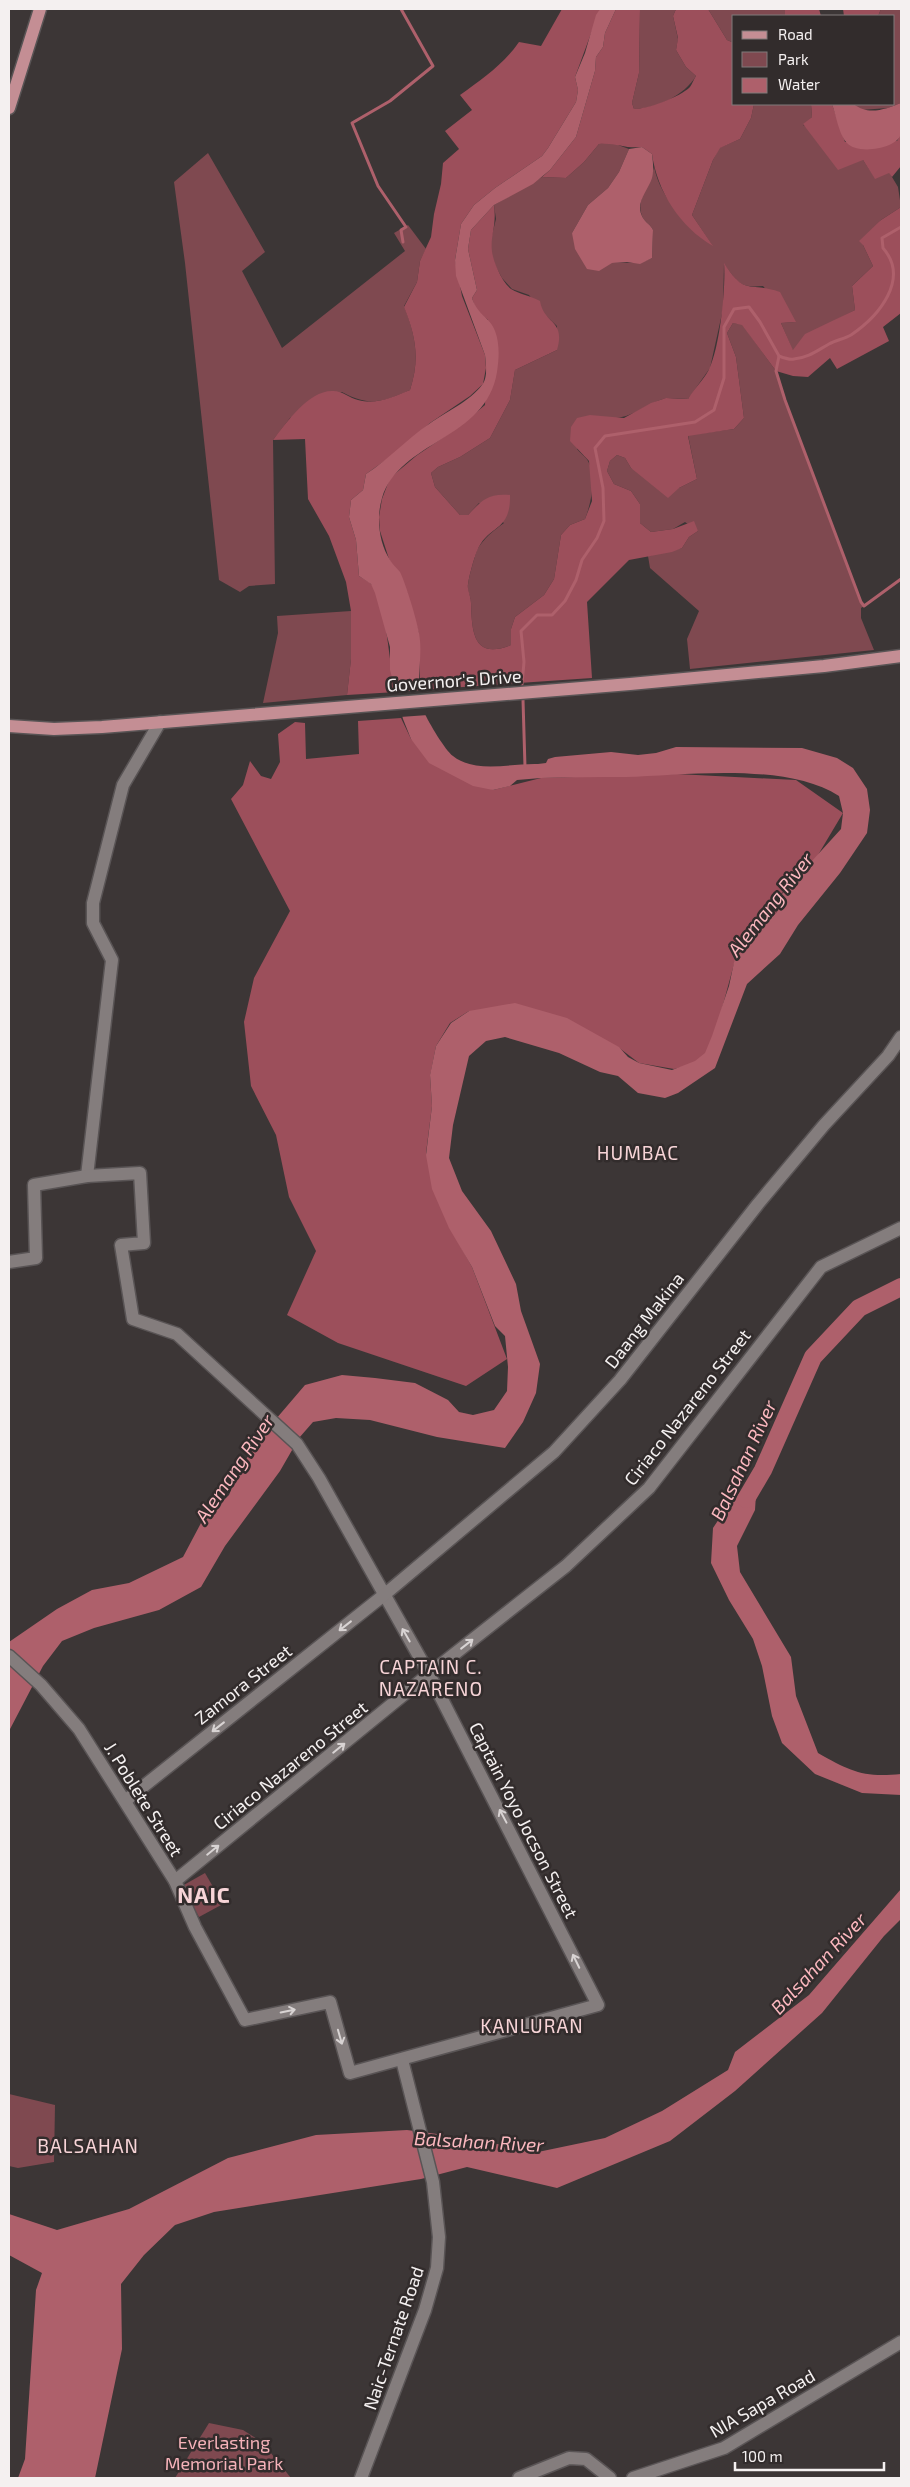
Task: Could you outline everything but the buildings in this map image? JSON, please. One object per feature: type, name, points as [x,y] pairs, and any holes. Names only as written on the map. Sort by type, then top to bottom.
[{"type":"main road","points":[[9,108],[40,9]]},
{"type":"main road","name":"Governor's Drive","points":[[9,726],[73,729],[444,699],[814,666],[901,656]]},
{"type":"main road","points":[[9,1262],[36,1258],[34,1185],[87,1176],[112,960],[93,923],[93,903],[123,785],[160,722]]},
{"type":"main road","name":"Daang Makina","points":[[384,1595],[554,1452],[620,1380],[758,1204],[824,1124],[888,1056],[901,1037]]},
{"type":"main road","name":"Captain Yoyo Jocson Street","points":[[87,1176],[140,1172],[144,1243],[121,1245],[133,1319],[177,1334],[297,1444],[319,1478],[429,1674],[598,2005],[402,2060]]},
{"type":"main road","name":"Ciriaco Nazareno Street","points":[[175,1881],[429,1674],[566,1566],[649,1488],[821,1267],[901,1228]]},
{"type":"main road","name":"Zamora Street","points":[[125,1801],[384,1595]]},
{"type":"main road","name":"J. Poblete Street","points":[[9,1656],[41,1685],[79,1729],[175,1881],[195,1927],[245,2020],[330,2002],[350,2073],[402,2060]]},
{"type":"main road","name":"Naic-Ternate Road","points":[[361,2478],[425,2310],[437,2268],[439,2237],[433,2182],[402,2060]]},
{"type":"main road","name":"NIA Sapa Road","points":[[633,2478],[724,2448],[901,2342]]},
{"type":"main road","points":[[520,2478],[570,2458],[586,2459],[610,2478]]},
{"type":"green space","points":[[640,9],[676,9],[673,16],[678,39],[676,50],[686,67],[696,76],[685,89],[669,100],[651,107],[634,109],[632,103],[639,73]]},
{"type":"green space","points":[[708,9],[785,9],[785,15],[732,15],[732,42],[727,40]]},
{"type":"green space","points":[[881,9],[901,9],[901,103],[888,108],[861,110],[855,105],[895,105],[895,15],[878,15]]},
{"type":"green space","points":[[754,105],[811,105],[812,117],[803,125],[863,160],[875,178],[889,172],[898,187],[901,207],[881,220],[863,245],[873,266],[852,286],[855,310],[826,325],[793,351],[781,323],[795,322],[763,286],[749,286],[740,283],[724,264],[723,309],[710,368],[688,399],[663,399],[631,414],[610,418],[577,449],[586,458],[591,467],[593,482],[585,519],[570,525],[561,535],[554,579],[544,595],[515,617],[511,629],[511,645],[498,649],[489,649],[482,646],[474,633],[468,585],[479,546],[504,523],[479,503],[468,515],[460,515],[435,487],[431,473],[438,467],[460,457],[490,438],[510,400],[515,370],[557,350],[557,326],[542,312],[529,295],[512,289],[502,278],[490,255],[491,239],[496,219],[494,205],[542,177],[566,178],[584,162],[599,144],[610,142],[629,149],[619,172],[608,188],[588,205],[572,233],[612,263],[637,263],[652,258],[653,230],[643,218],[640,205],[654,167],[669,201],[684,219],[712,245],[692,215],[719,148],[740,139],[751,118]]},
{"type":"green space","points":[[208,153],[265,252],[242,271],[282,348],[405,251],[394,233],[408,225],[426,249],[420,261],[417,282],[404,306],[414,338],[416,358],[410,390],[384,400],[376,401],[360,400],[342,392],[290,418],[273,440],[275,584],[249,586],[240,592],[219,580],[185,263],[174,182]]},
{"type":"green space","points":[[733,323],[742,324],[776,371],[785,400],[864,606],[861,608],[861,618],[874,650],[690,669],[687,639],[699,611],[650,568],[648,556],[682,548],[689,537],[698,531],[685,522],[673,529],[651,532],[640,523],[640,504],[631,491],[614,484],[607,471],[610,461],[617,455],[625,458],[631,468],[679,488],[697,479],[688,435],[734,429],[744,418],[736,357],[727,333]]},
{"type":"green space","points":[[351,611],[351,659],[347,695],[263,703],[278,633],[277,616]]},
{"type":"green space","points":[[205,1873],[223,1904],[199,1917],[182,1886]]},
{"type":"green space","points":[[9,2094],[55,2105],[54,2162],[18,2168],[9,2166]]},
{"type":"green space","name":"Everlasting Memorial Park","points":[[209,2423],[243,2430],[262,2442],[291,2478],[175,2478]]},
{"type":"shaded area","points":[[562,9],[600,9],[575,77],[578,90],[576,102],[542,156],[495,188],[474,205],[461,224],[455,260],[462,296],[485,355],[486,368],[483,384],[470,396],[430,423],[397,452],[366,474],[363,490],[351,500],[349,517],[356,540],[359,576],[372,585],[381,607],[385,621],[396,692],[347,695],[351,659],[351,611],[346,582],[329,536],[308,499],[305,439],[273,440],[299,409],[315,396],[324,392],[337,391],[358,400],[372,402],[385,400],[410,390],[416,358],[414,338],[404,307],[417,282],[420,261],[431,237],[443,163],[459,149],[445,131],[472,110],[460,95],[499,65],[519,42],[541,46]]},
{"type":"shaded area","points":[[616,9],[640,9],[639,73],[632,103],[634,109],[655,105],[679,95],[690,87],[696,76],[686,67],[676,50],[678,38],[673,16],[676,9],[708,9],[727,40],[732,42],[732,105],[754,105],[751,118],[740,139],[720,148],[713,160],[692,215],[713,246],[690,229],[672,207],[659,181],[652,154],[642,147],[599,144],[584,162],[566,178],[542,177],[550,170],[576,137],[595,71],[596,57],[603,47],[605,33]]},
{"type":"shaded area","points":[[785,9],[819,9],[821,15],[785,15]]},
{"type":"shaded area","points":[[843,9],[881,9],[878,15],[844,15]]},
{"type":"shaded area","points":[[811,105],[832,105],[845,142],[897,141],[901,134],[901,166],[892,177],[889,173],[875,179],[863,160],[838,170],[803,124],[812,117]]},
{"type":"shaded area","points":[[494,205],[492,252],[499,273],[511,289],[540,301],[542,309],[557,327],[559,340],[557,350],[515,370],[510,400],[490,438],[460,457],[438,467],[431,473],[435,487],[460,515],[468,515],[491,496],[510,495],[507,516],[487,536],[477,551],[468,585],[474,633],[477,641],[489,649],[498,649],[511,645],[511,629],[515,617],[544,595],[554,579],[561,535],[570,525],[585,519],[592,501],[589,461],[570,441],[571,427],[577,418],[590,415],[624,418],[651,403],[666,398],[688,399],[706,375],[714,357],[721,316],[724,263],[731,274],[743,284],[780,292],[796,322],[781,323],[793,350],[805,334],[855,310],[852,286],[873,266],[863,245],[859,241],[881,220],[901,207],[901,313],[883,327],[889,341],[837,369],[830,358],[808,377],[793,376],[776,371],[742,325],[733,323],[727,333],[736,357],[744,418],[734,429],[688,436],[697,479],[679,488],[668,498],[631,468],[625,458],[617,455],[610,461],[607,471],[614,484],[631,491],[640,504],[640,523],[651,532],[673,529],[694,521],[698,531],[689,537],[682,548],[672,552],[629,560],[587,602],[592,678],[420,690],[419,634],[407,592],[389,559],[380,531],[379,517],[382,499],[390,478],[416,456],[460,426],[485,405],[488,320],[476,310],[472,298],[477,290],[468,249],[471,230]]},
{"type":"shaded area","points":[[401,718],[411,739],[493,790],[541,778],[677,774],[796,780],[843,813],[815,860],[780,895],[777,912],[737,953],[708,1060],[674,1069],[639,1063],[618,1047],[469,1011],[450,1023],[436,1046],[430,1076],[432,1106],[426,1153],[452,1231],[472,1267],[507,1359],[466,1386],[338,1343],[287,1315],[316,1251],[289,1197],[276,1135],[251,1086],[244,1022],[254,978],[290,911],[231,799],[243,785],[250,761],[261,776],[271,779],[280,762],[278,734],[295,722],[305,723],[306,759],[359,754],[358,721]]},
{"type":"water","points":[[600,9],[616,9],[605,33],[603,47],[596,57],[595,71],[576,137],[550,170],[533,184],[494,205],[471,230],[468,249],[477,290],[472,298],[477,309],[493,326],[497,336],[499,357],[497,372],[490,395],[477,412],[461,426],[406,463],[392,479],[382,498],[379,522],[383,546],[391,562],[400,572],[411,602],[419,633],[419,693],[421,703],[430,723],[450,753],[472,765],[538,764],[546,763],[548,759],[555,757],[611,752],[638,755],[656,753],[676,747],[802,748],[837,758],[853,768],[867,789],[870,810],[867,833],[840,873],[798,925],[780,954],[747,984],[715,1068],[678,1093],[665,1098],[638,1093],[618,1076],[600,1072],[559,1053],[505,1037],[486,1041],[469,1056],[453,1125],[449,1158],[462,1191],[491,1231],[516,1284],[521,1311],[540,1364],[536,1393],[523,1422],[505,1448],[437,1437],[370,1420],[336,1418],[313,1422],[299,1438],[280,1471],[225,1546],[201,1587],[159,1610],[94,1628],[62,1641],[43,1666],[9,1731],[9,1642],[57,1609],[92,1590],[129,1583],[183,1557],[201,1523],[229,1495],[240,1468],[264,1433],[305,1385],[342,1375],[415,1383],[448,1400],[459,1412],[473,1415],[494,1410],[507,1391],[508,1367],[505,1336],[495,1326],[472,1267],[449,1228],[432,1189],[426,1155],[432,1106],[430,1075],[436,1046],[451,1023],[469,1011],[515,1003],[567,1018],[619,1047],[628,1057],[639,1063],[672,1070],[695,1061],[705,1053],[712,1036],[729,986],[736,953],[777,912],[781,895],[841,829],[843,813],[839,796],[817,785],[792,778],[735,773],[706,773],[625,777],[541,778],[517,780],[510,786],[493,790],[473,786],[429,763],[411,739],[403,719],[390,670],[390,647],[375,593],[371,584],[359,576],[356,540],[349,517],[351,500],[363,490],[366,474],[421,430],[471,396],[485,379],[485,355],[456,276],[455,260],[461,224],[474,205],[495,188],[542,156],[548,148],[576,102],[578,90],[575,77],[585,53],[596,15]]},
{"type":"water","points":[[901,103],[902,127],[898,139],[885,147],[859,149],[852,147],[844,139],[832,105],[855,105],[871,111]]},
{"type":"water","points":[[642,147],[652,154],[653,160],[652,178],[640,207],[643,218],[653,230],[652,258],[640,264],[627,262],[612,263],[599,271],[587,269],[575,249],[572,233],[588,205],[608,188],[619,172],[629,149]]},
{"type":"water","points":[[757,1479],[755,1510],[737,1546],[740,1572],[791,1657],[796,1696],[818,1753],[857,1772],[876,1775],[901,1774],[901,1795],[862,1793],[815,1774],[782,1743],[772,1716],[762,1666],[753,1639],[729,1600],[711,1563],[713,1528],[733,1498]]},
{"type":"water","points":[[901,1889],[901,1919],[884,1936],[822,2013],[735,2091],[670,2141],[557,2188],[467,2167],[421,2179],[214,2212],[175,2225],[144,2255],[121,2284],[122,2349],[95,2478],[18,2478],[25,2459],[36,2290],[42,2273],[9,2255],[9,2214],[57,2230],[129,2209],[228,2158],[316,2135],[407,2130],[467,2138],[538,2152],[605,2138],[662,2111],[728,2070],[735,2052],[809,1995]]},
{"type":"pier","points":[[422,690],[428,715],[400,717],[394,692]]},
{"type":"waterway","points":[[401,9],[433,66],[390,101],[352,123],[378,186],[406,227],[401,230],[403,242]]},
{"type":"waterway","points":[[522,684],[524,662],[521,631],[537,615],[552,615],[565,601],[576,580],[582,560],[597,538],[604,521],[603,488],[595,448],[605,436],[695,422],[714,410],[724,378],[724,327],[734,309],[749,307],[760,322],[779,356],[787,359],[804,357],[851,335],[872,318],[888,296],[893,272],[891,260],[883,248],[882,238],[901,227]]},
{"type":"waterway","points":[[779,356],[776,371],[785,400],[861,602],[864,606],[901,579]]},
{"type":"waterway","points":[[523,700],[525,767]]},
{"type":"waterway","name":"Balsahan River","points":[[746,1499],[763,1470],[813,1357],[859,1308],[901,1287]]},
{"type":"district","name":"HUMBAC","points":[[638,1152]]},
{"type":"district","name":"CAPTAIN C. NAZARENO","points":[[431,1677]]},
{"type":"district","name":"NAIC","points":[[204,1894]]},
{"type":"district","name":"KANLURAN","points":[[532,2025]]},
{"type":"district","name":"BALSAHAN","points":[[88,2145]]},
{"type":"water label","name":"Alemang River","points":[[770,904]]},
{"type":"water label","name":"Alemang River","points":[[234,1468]]}]
